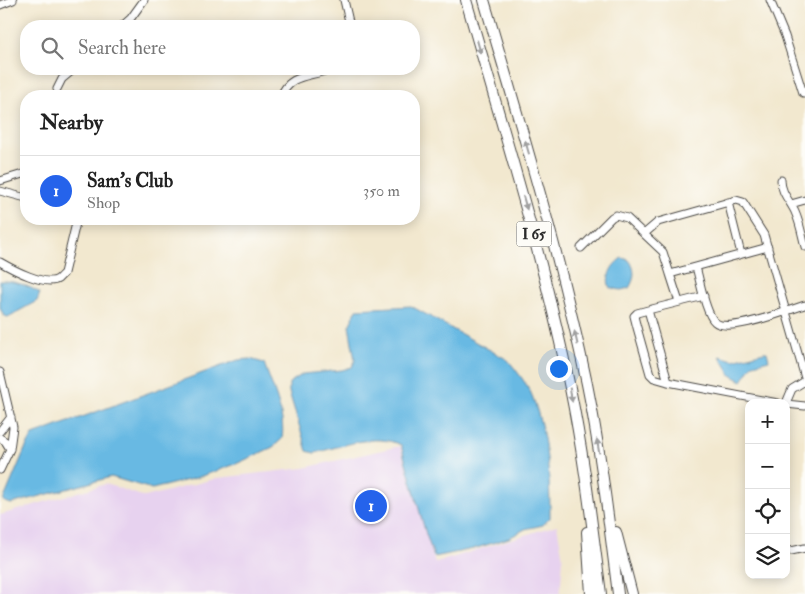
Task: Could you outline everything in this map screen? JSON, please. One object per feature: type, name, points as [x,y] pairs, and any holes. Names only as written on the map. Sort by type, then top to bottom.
[{"type":"highway","name":"I 65","points":[[466,0],[541,258],[570,389],[585,472],[601,594]]},
{"type":"highway","name":"I 65","points":[[484,0],[557,254],[587,385],[606,494],[618,594]]},
{"type":"highway","points":[[585,472],[584,483],[591,594]]},
{"type":"highway","points":[[606,494],[632,594]]},
{"type":"street","points":[[0,5],[13,0]]},
{"type":"street","points":[[129,20],[144,0]]},
{"type":"street","points":[[344,0],[349,20]]},
{"type":"street","points":[[770,0],[785,36],[803,93],[805,93]]},
{"type":"street","points":[[57,89],[62,79],[67,75]]},
{"type":"street","points":[[283,90],[291,81],[310,75]]},
{"type":"street","points":[[0,181],[20,175]]},
{"type":"street","points":[[781,180],[781,190],[791,204],[800,226],[805,247]]},
{"type":"street","points":[[0,191],[20,196]]},
{"type":"street","points":[[644,234],[658,222],[736,200],[743,202],[761,229],[768,247],[805,380],[792,389],[788,399]]},
{"type":"street","points":[[791,204],[805,200]]},
{"type":"street","points":[[728,202],[741,254]]},
{"type":"street","points":[[581,248],[612,217],[616,215],[627,218],[663,252],[679,302]]},
{"type":"street","points":[[0,263],[25,275],[52,281],[59,279],[64,273],[76,225]]},
{"type":"street","points":[[670,274],[768,247]]},
{"type":"street","points":[[696,267],[710,314],[714,322],[718,324],[731,326],[805,306]]},
{"type":"street","points":[[704,296],[637,313],[634,316],[650,374],[654,378],[668,382],[757,399]]},
{"type":"street","points":[[648,310],[668,382]]},
{"type":"street","points":[[0,372],[11,417],[12,433],[10,449],[0,470]]},
{"type":"street","points":[[790,404],[805,406]]},
{"type":"street","points":[[0,435],[11,417]]},
{"type":"street","points":[[0,435],[12,433]]},
{"type":"street","points":[[0,435],[10,449]]},
{"type":"street","points":[[791,551],[805,548]]},
{"type":"shaded area","points":[[400,446],[435,563],[557,525],[563,559],[560,594],[0,594],[0,515],[106,484],[145,497],[218,478],[304,468]]},
{"type":"water","points":[[622,258],[629,260],[631,263],[634,270],[633,281],[629,288],[621,290],[610,288],[608,280],[610,271]]},
{"type":"water","points":[[0,281],[15,283],[36,290],[40,293],[37,301],[8,317],[4,316],[0,308]]},
{"type":"water","points":[[411,306],[508,360],[528,387],[541,423],[548,463],[550,518],[543,525],[525,529],[509,538],[473,549],[434,557],[401,445],[391,441],[369,440],[314,453],[307,451],[289,392],[289,383],[303,374],[342,370],[352,367],[355,360],[349,326],[357,309]]},
{"type":"water","points":[[767,352],[769,360],[753,364],[742,381],[731,375],[720,356],[733,360]]},
{"type":"water","points":[[250,359],[264,363],[280,410],[283,430],[282,439],[273,447],[236,464],[196,478],[152,489],[111,477],[11,504],[3,501],[33,435],[238,360]]},
{"type":"place","name":"Sam's Club","points":[[371,506]]}]
